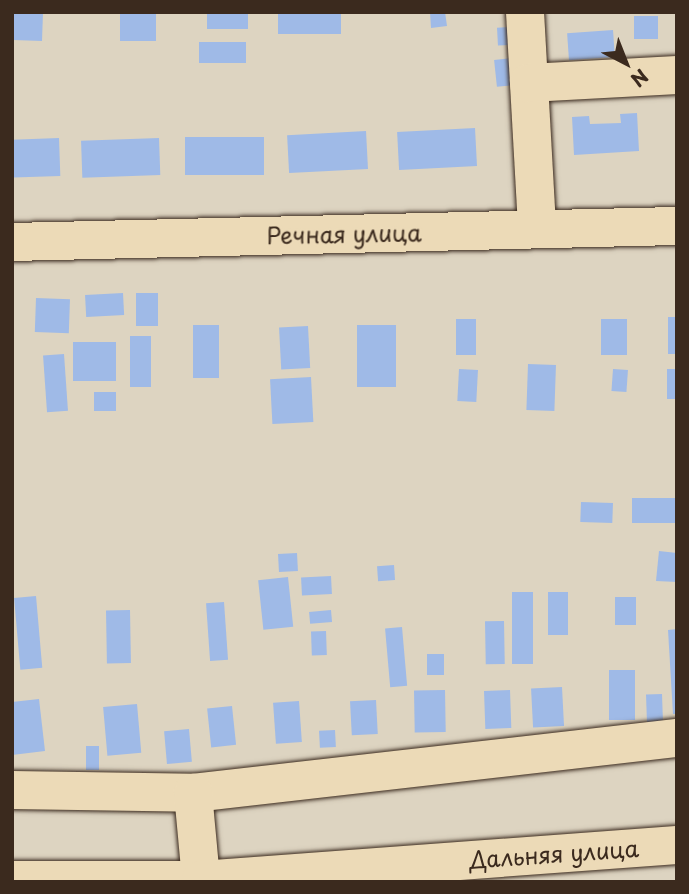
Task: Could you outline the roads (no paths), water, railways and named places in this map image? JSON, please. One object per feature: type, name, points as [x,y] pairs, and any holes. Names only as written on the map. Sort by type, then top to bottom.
[{"type":"street","points":[[525,12],[537,229]]},
{"type":"street","points":[[529,83],[677,75]]},
{"type":"street","name":"Речная улица","points":[[12,242],[677,226]]},
{"type":"street","points":[[12,790],[193,793],[677,738]]},
{"type":"street","points":[[193,793],[201,880]]},
{"type":"street","name":"Дальняя улица","points":[[12,880],[201,880],[677,845]]}]
